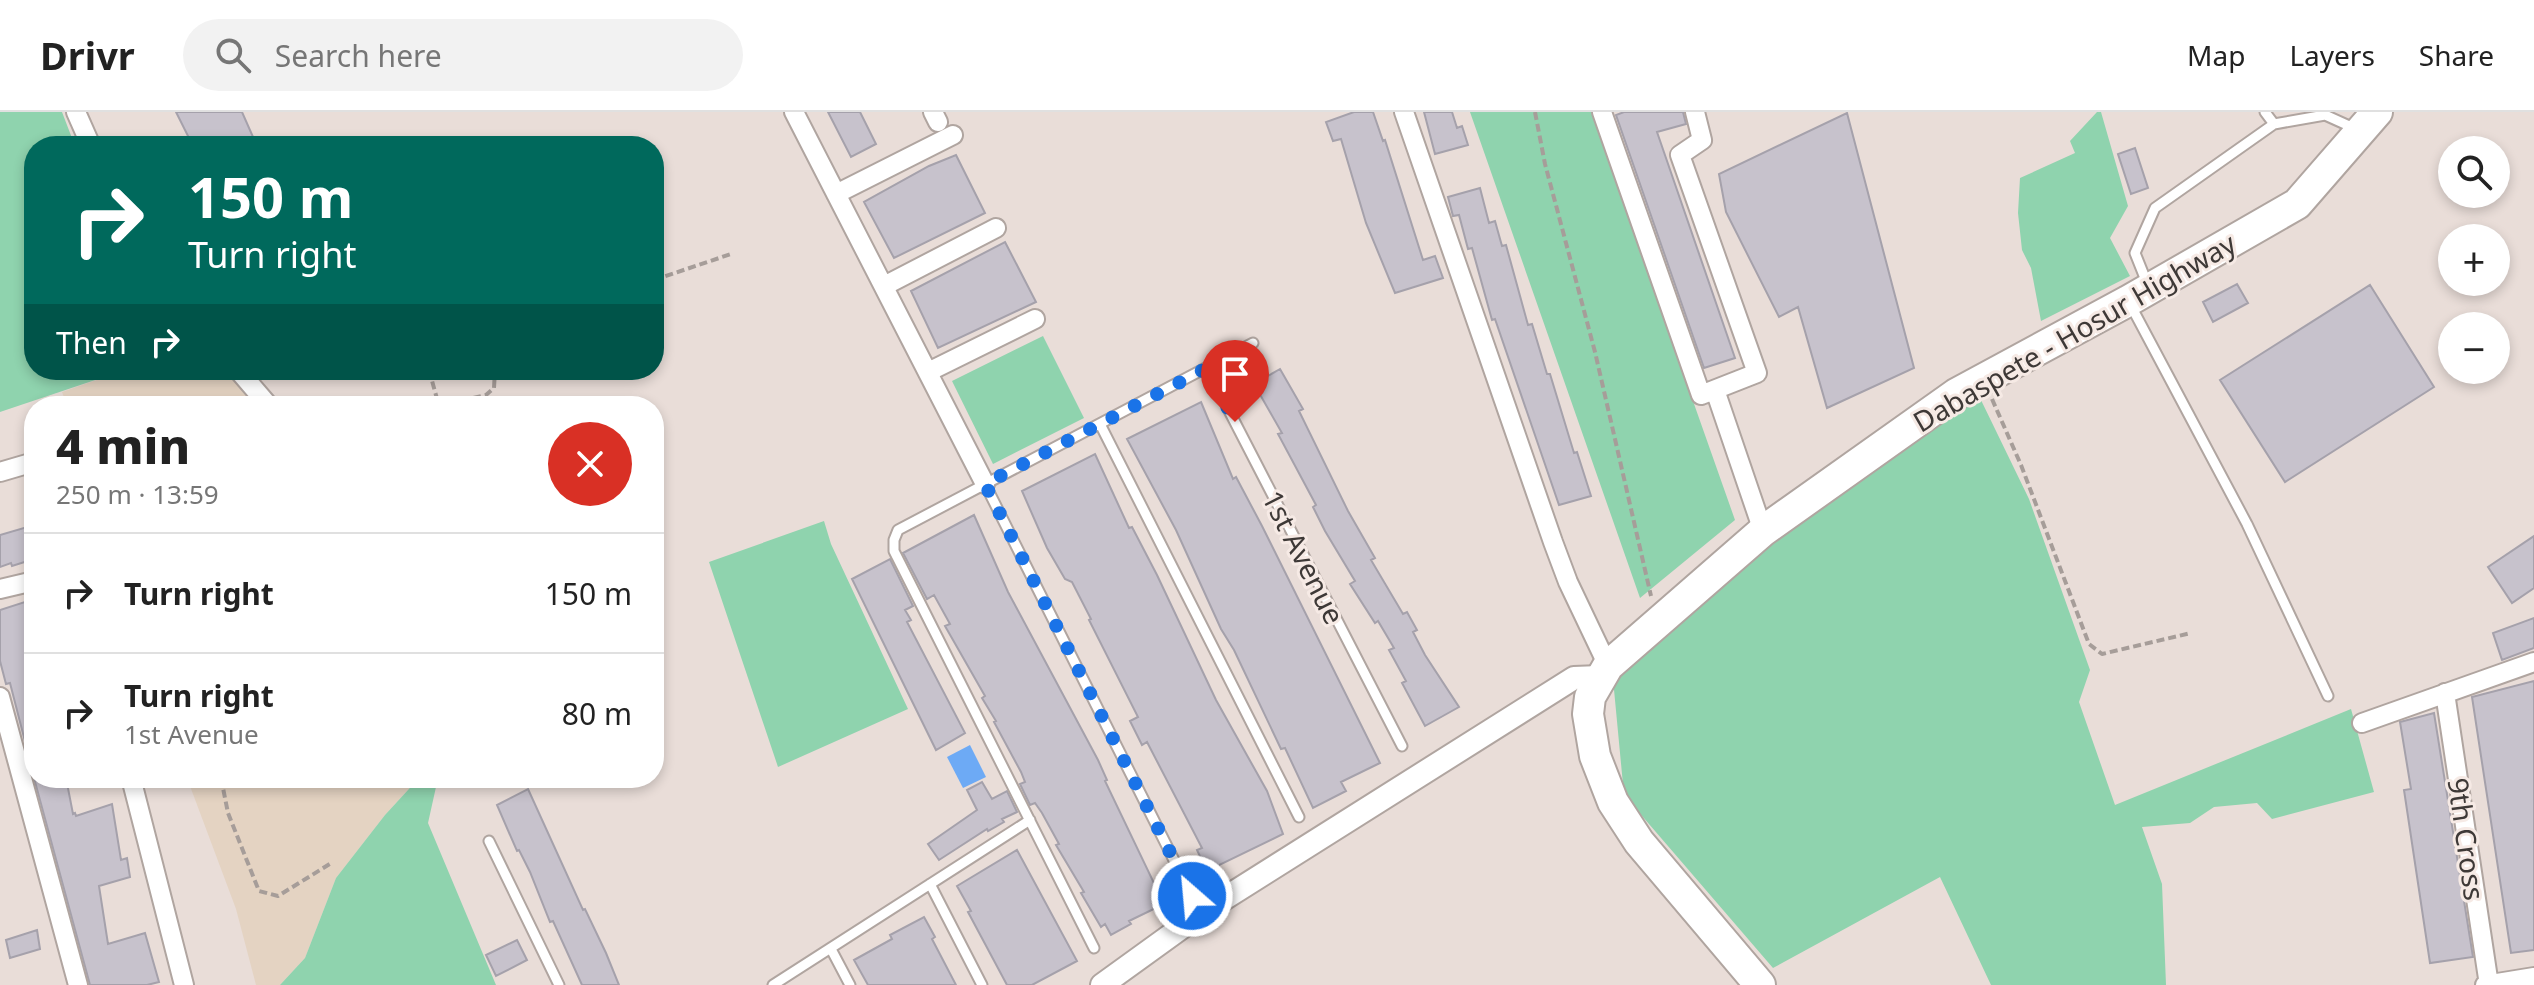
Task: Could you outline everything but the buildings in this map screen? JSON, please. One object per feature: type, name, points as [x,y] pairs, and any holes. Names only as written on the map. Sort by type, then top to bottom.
[{"type":"highway","name":"Dabaspete - Hosur Highway","points":[[1604,672],[1763,531],[1956,394],[2297,204],[2368,121]]},
{"type":"highway","points":[[1604,672],[1590,697],[1588,714],[1595,756],[1613,802],[1639,842],[1760,985]]},
{"type":"street","points":[[76,112],[87,136]]},
{"type":"street","points":[[794,112],[985,484]]},
{"type":"street","points":[[1102,985],[1203,912],[1574,678],[1604,672],[1558,556],[1404,112]]},
{"type":"street","points":[[1602,112],[1701,395],[1757,373],[1680,155],[1702,140],[1695,112]]},
{"type":"street","points":[[836,194],[953,135]]},
{"type":"street","points":[[884,286],[996,228]]},
{"type":"street","points":[[928,372],[1035,319]]},
{"type":"street","points":[[247,380],[260,396]]},
{"type":"street","points":[[1715,390],[1763,531]]},
{"type":"street","points":[[0,472],[24,465]]},
{"type":"street","points":[[0,589],[24,583]]},
{"type":"street","points":[[2362,723],[2534,662]]},
{"type":"street","name":"9th Cross","points":[[2445,693],[2487,985]]},
{"type":"street","points":[[0,697],[24,786]]},
{"type":"street","points":[[25,788],[78,985]]},
{"type":"street","points":[[134,788],[184,985]]},
{"type":"street","points":[[2487,985],[2534,977]]},
{"type":"lane","points":[[2265,112],[2274,124]]},
{"type":"lane","points":[[2328,696],[2138,294],[2135,253],[2155,208],[2274,124],[2325,115],[2368,121]]},
{"type":"lane","points":[[1094,948],[894,551],[894,540],[898,530],[1253,343]]},
{"type":"lane","name":"1st Avenue","points":[[1207,368],[1402,746]]},
{"type":"lane","points":[[1100,424],[1299,817]]},
{"type":"lane","points":[[985,484],[1192,896],[1203,912]]},
{"type":"lane","points":[[773,985],[1030,820]]},
{"type":"lane","points":[[489,841],[559,985]]},
{"type":"lane","points":[[930,884],[982,985]]},
{"type":"lane","points":[[831,949],[850,985]]},
{"type":"path","points":[[1535,112],[1545,164],[1595,352],[1653,602],[1661,620]]},
{"type":"path","points":[[664,277],[731,254]]},
{"type":"path","points":[[1983,379],[2021,465],[2089,644],[2102,654],[2191,633]]},
{"type":"path","points":[[482,396],[494,388],[494,380]]},
{"type":"path","points":[[223,788],[228,813],[259,891],[278,896],[333,862]]},
{"type":"shaded area","points":[[96,380],[239,380],[252,396],[63,396],[62,392]]},
{"type":"shaded area","points":[[191,788],[410,788],[336,878],[305,958],[280,985],[256,985],[236,909]]},
{"type":"green space","points":[[0,112],[62,112],[71,136],[24,136],[24,380],[95,380],[48,396],[24,396],[24,404],[0,412]]},
{"type":"green space","points":[[1470,112],[1591,112],[1735,520],[1640,598]]},
{"type":"green space","points":[[2097,112],[2101,112],[2128,206],[2110,238],[2130,276],[2041,321],[2031,268],[2022,250],[2018,213],[2020,178],[2075,153],[2070,141]]},
{"type":"green space","points":[[1043,336],[1084,418],[993,464],[952,381]]},
{"type":"green space","points":[[1980,398],[2029,499],[2090,670],[2079,702],[2115,805],[2351,709],[2374,792],[2272,819],[2257,803],[2214,807],[2190,823],[2142,827],[2162,884],[2166,985],[1991,985],[1940,877],[1773,968],[1624,795],[1613,679],[1791,526]]},
{"type":"green space","points":[[824,521],[831,544],[908,709],[778,767],[709,562]]},
{"type":"green space","points":[[410,788],[436,788],[428,823],[496,985],[280,985],[305,958],[336,878]]},
{"type":"water","points":[[970,745],[986,777],[963,788],[947,757]]},
{"type":"route","points":[[1192,896],[985,484],[1207,368],[1235,422]]}]
